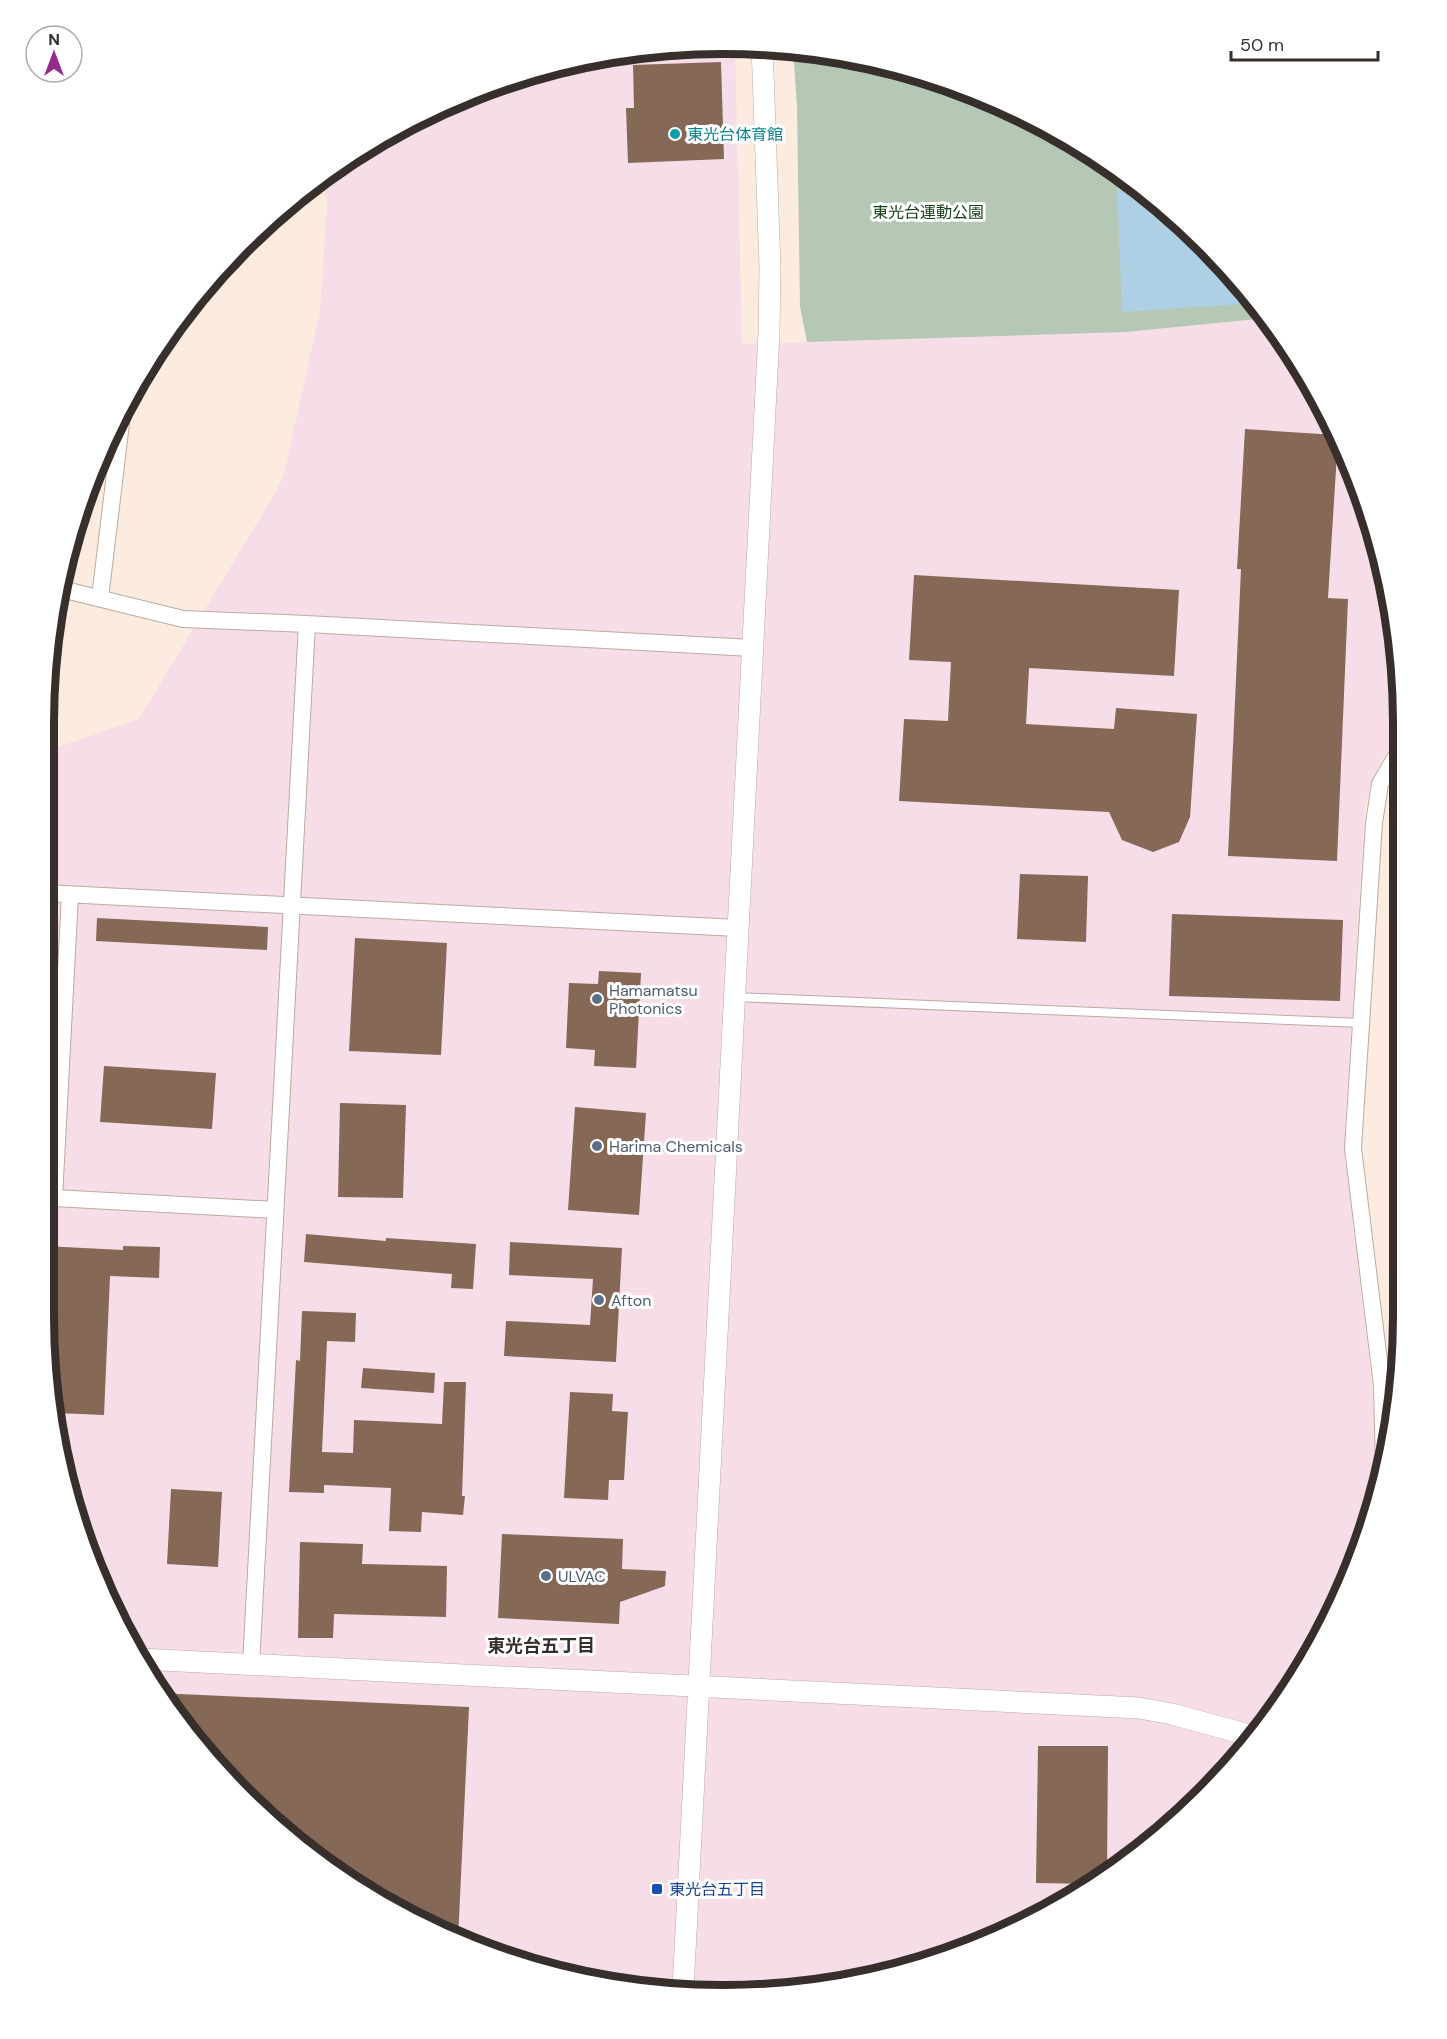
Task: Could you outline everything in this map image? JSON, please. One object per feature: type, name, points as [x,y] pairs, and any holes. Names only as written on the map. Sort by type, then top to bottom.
[{"type":"street","points":[[683,1984],[769,333],[770,267],[762,55]]},
{"type":"street","points":[[100,598],[120,434]]},
{"type":"street","points":[[68,590],[183,619],[752,648]]},
{"type":"street","points":[[252,1665],[307,624]]},
{"type":"street","points":[[1383,1427],[1382,1386],[1353,1148],[1374,824],[1380,784],[1393,762]]},
{"type":"street","points":[[54,894],[738,928]]},
{"type":"street","points":[[70,895],[54,1198],[275,1210]]},
{"type":"street","points":[[150,1660],[1139,1708],[1172,1714],[1246,1734]]},
{"type":"lane","points":[[735,997],[1361,1023]]},
{"type":"shaded area","points":[[735,54],[742,344],[1126,332],[1257,319],[1303,389],[1324,427],[1357,508],[1380,593],[1392,680],[1393,724],[1393,744],[1383,758],[1372,782],[1365,807],[1345,1126],[1345,1157],[1373,1395],[1376,1455],[1370,1489],[1342,1572],[1324,1612],[1280,1687],[1227,1757],[1165,1819],[1095,1872],[1020,1916],[939,1949],[897,1962],[811,1979],[767,1984],[680,1984],[593,1972],[550,1962],[467,1934],[427,1916],[352,1872],[316,1847],[250,1789],[220,1757],[192,1723],[144,1650],[123,1612],[90,1531],[67,1446],[55,1359],[54,749],[139,719],[275,493],[284,474],[320,311],[327,205],[325,186],[389,144],[467,105],[550,77],[593,67],[680,55]]},
{"type":"green space","name":"東光台運動公園","points":[[794,58],[854,67],[897,77],[980,105],[1020,123],[1095,167],[1165,220],[1227,282],[1257,319],[1126,332],[807,342],[800,307],[797,107]]},
{"type":"water","points":[[1117,184],[1131,192],[1165,220],[1197,250],[1245,304],[1122,312]]},
{"type":"building","name":"東光台体育館","points":[[721,62],[724,159],[628,163],[626,108],[634,108],[633,65]]},
{"type":"building","points":[[1245,429],[1327,434],[1337,456],[1328,598],[1348,599],[1337,861],[1228,856],[1241,569],[1237,569]]},
{"type":"building","points":[[914,575],[1179,590],[1174,676],[1029,668],[1026,724],[1114,729],[1116,708],[1197,714],[1190,817],[1179,842],[1153,852],[1122,840],[1109,812],[899,801],[904,719],[948,721],[951,662],[909,660]]},
{"type":"building","points":[[1020,874],[1088,876],[1086,942],[1017,939]]},
{"type":"building","points":[[1172,914],[1343,920],[1340,1001],[1169,996]]},
{"type":"building","points":[[97,918],[268,927],[267,950],[96,941]]},
{"type":"building","points":[[355,938],[447,943],[441,1055],[349,1051]]},
{"type":"building","points":[[599,971],[641,973],[636,1068],[594,1066],[595,1050],[566,1048],[569,983],[598,984]]},
{"type":"building","points":[[104,1066],[216,1073],[212,1129],[100,1122]]},
{"type":"building","points":[[340,1103],[406,1105],[403,1198],[338,1197]]},
{"type":"building","points":[[575,1107],[646,1113],[639,1215],[568,1210]]},
{"type":"building","points":[[306,1234],[386,1241],[386,1238],[476,1244],[473,1289],[451,1288],[452,1274],[304,1262]]},
{"type":"building","points":[[510,1242],[622,1248],[616,1362],[504,1356],[506,1321],[590,1325],[593,1279],[509,1275]]},
{"type":"building","points":[[123,1246],[160,1247],[159,1278],[110,1276],[104,1415],[62,1413],[55,1359],[54,1247],[123,1250]]},
{"type":"building","points":[[302,1311],[356,1313],[355,1342],[327,1341],[322,1452],[353,1453],[354,1420],[442,1424],[444,1382],[466,1382],[463,1515],[422,1512],[421,1532],[389,1531],[391,1488],[324,1485],[324,1493],[289,1492],[296,1360],[300,1361]]},
{"type":"building","points":[[363,1368],[435,1373],[434,1393],[361,1388]]},
{"type":"building","points":[[570,1392],[613,1394],[612,1411],[628,1412],[624,1480],[609,1480],[608,1500],[564,1498]]},
{"type":"building","points":[[171,1489],[222,1492],[218,1567],[167,1564]]},
{"type":"building","points":[[502,1534],[623,1539],[622,1569],[666,1571],[665,1586],[620,1602],[619,1624],[498,1618]]},
{"type":"building","points":[[300,1542],[363,1544],[362,1564],[447,1566],[446,1617],[334,1614],[333,1638],[298,1638]]},
{"type":"building","points":[[172,1694],[469,1707],[458,1930],[427,1916],[352,1872],[282,1819],[220,1757]]},
{"type":"building","points":[[1038,1746],[1108,1746],[1107,1864],[1076,1884],[1036,1883]]},
{"type":"place","name":"東光台体育館","points":[[675,134]]},
{"type":"place","name":"Hamamatsu Photonics","points":[[597,999]]},
{"type":"place","name":"Harima Chemicals","points":[[597,1146]]},
{"type":"place","name":"Afton","points":[[599,1300]]},
{"type":"place","name":"ULVAC","points":[[546,1576]]},
{"type":"place","name":"東光台五丁目","points":[[657,1889]]},
{"type":"district","name":"東光台五丁目","points":[[541,1646]]}]
